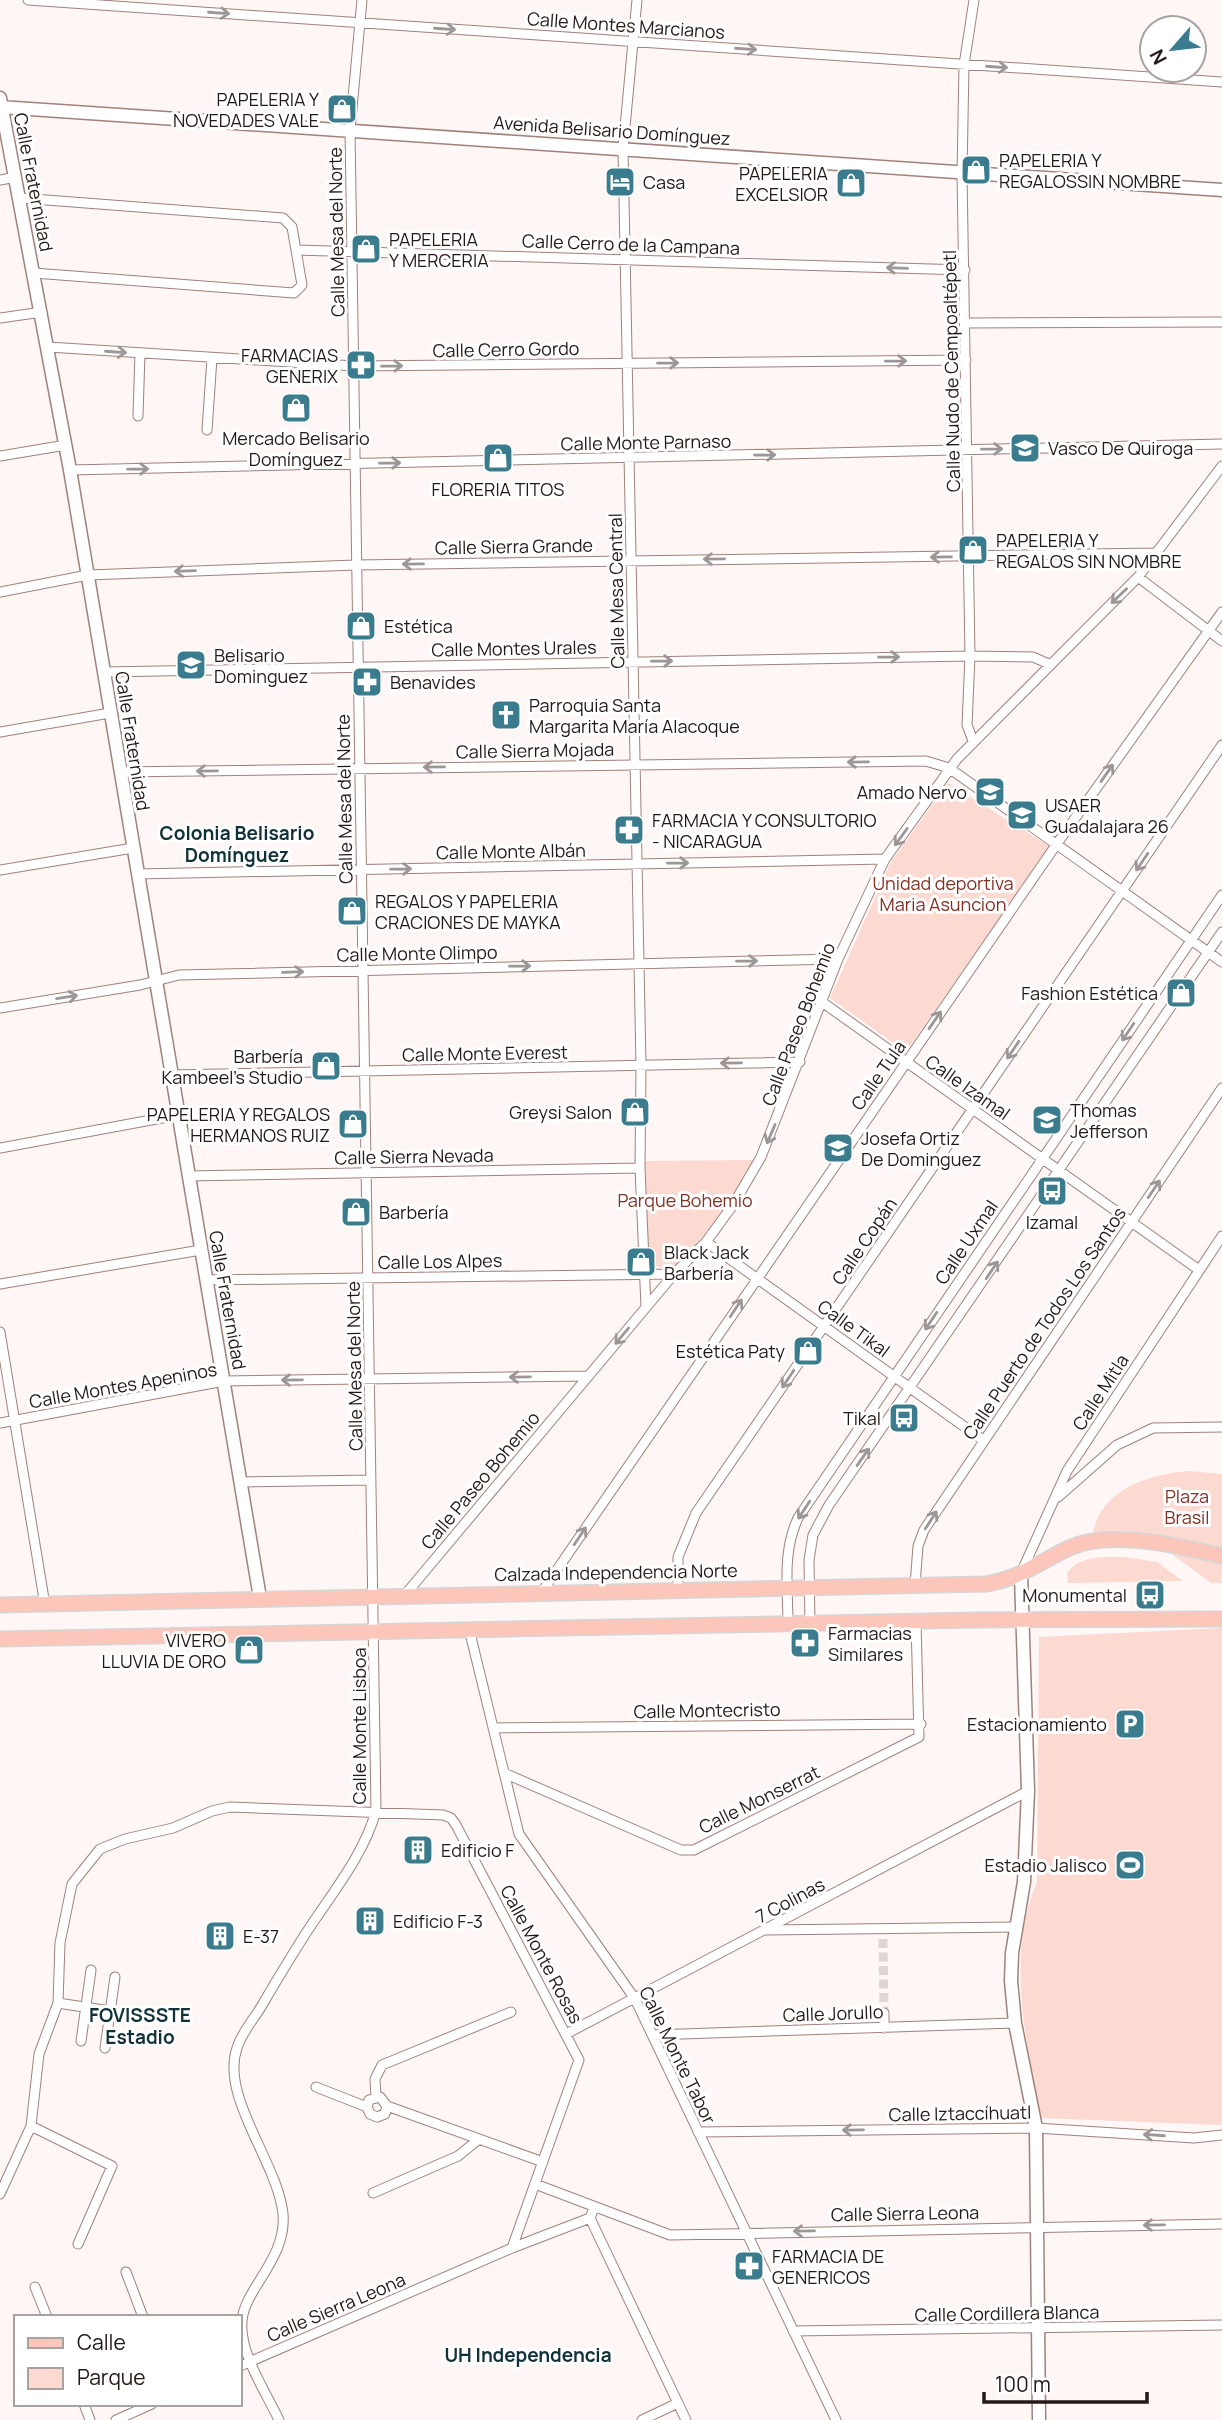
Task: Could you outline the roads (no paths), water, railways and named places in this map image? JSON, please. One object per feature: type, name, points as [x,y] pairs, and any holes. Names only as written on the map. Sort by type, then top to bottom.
[{"type":"main road","name":"Calzada Independencia Norte","points":[[0,1605],[986,1584],[1021,1575],[1070,1547],[1092,1541],[1160,1544],[1222,1556]]},
{"type":"main road","points":[[0,1639],[1023,1619],[1222,1619]]},
{"type":"street","name":"Calle Montes Marcianos","points":[[28,0],[1222,82]]},
{"type":"street","name":"Calle Mesa del Norte","points":[[362,0],[350,130],[354,251],[360,870],[373,1598]]},
{"type":"street","name":"Calle Mesa Central","points":[[637,0],[623,148],[641,1065],[640,1168],[646,1307]]},
{"type":"street","name":"Calle Nudo de Cempoaltépetl","points":[[973,741],[967,724],[970,656],[967,323],[962,174],[964,65],[974,0]]},
{"type":"street","name":"Avenida Belisario Domínguez","points":[[1,104],[962,174],[1222,190]]},
{"type":"street","name":"Calle Fraternidad","points":[[1,104],[66,445],[260,1598]]},
{"type":"street","points":[[0,180],[16,177]]},
{"type":"street","points":[[20,198],[283,218],[292,227],[302,285],[294,293],[34,273]]},
{"type":"street","name":"Calle Cerro de la Campana","points":[[296,250],[965,270]]},
{"type":"street","points":[[0,318],[41,312]]},
{"type":"street","points":[[967,323],[1222,322]]},
{"type":"street","name":"Calle Cerro Gordo","points":[[48,347],[354,366],[966,360]]},
{"type":"street","points":[[138,416],[141,353]]},
{"type":"street","points":[[207,430],[212,358]]},
{"type":"street","name":"Calle Monte Parnaso","points":[[70,470],[1222,444]]},
{"type":"street","points":[[0,456],[66,445]]},
{"type":"street","name":"Calle Paseo Bohemio","points":[[404,1596],[674,1274],[706,1242],[733,1205],[761,1157],[838,959],[885,859],[949,768],[1138,577],[1222,466]]},
{"type":"street","name":"Calle Sierra Grande","points":[[0,592],[88,575],[356,565],[1157,553]]},
{"type":"street","points":[[1138,577],[1222,641]]},
{"type":"street","name":"Calle Tula","points":[[541,1593],[1056,845],[1222,612]]},
{"type":"street","name":"Calle Montes Urales","points":[[103,672],[970,656],[1033,657],[1049,664]]},
{"type":"street","points":[[0,732],[110,713]]},
{"type":"street","name":"Calle Copán","points":[[678,1591],[678,1557],[696,1513],[1222,745]]},
{"type":"street","name":"Calle Sierra Mojada","points":[[120,772],[926,761],[949,768]]},
{"type":"street","points":[[949,768],[1222,962]]},
{"type":"street","points":[[0,870],[133,848]]},
{"type":"street","name":"Calle Monte Albán","points":[[137,874],[885,859]]},
{"type":"street","name":"Calle Uxmal","points":[[788,1624],[786,1587],[790,1535],[799,1518],[1222,895]]},
{"type":"street","name":"Calle Uxmal","points":[[810,1624],[809,1560],[813,1535],[830,1505],[1222,932]]},
{"type":"street","name":"Calle Monte Olimpo","points":[[0,1008],[179,975],[838,959]]},
{"type":"street","name":"Calle Izamal","points":[[822,1002],[1199,1270]]},
{"type":"street","name":"Calle Monte Everest","points":[[171,1075],[800,1062]]},
{"type":"street","name":"Calle Puerto de Todos Los Santos","points":[[915,1585],[918,1546],[924,1530],[1222,1088]]},
{"type":"street","points":[[0,1148],[178,1115]]},
{"type":"street","name":"Calle Sierra Nevada","points":[[188,1176],[640,1168]]},
{"type":"street","name":"Calle Mitla","points":[[1021,1575],[1067,1471],[1222,1236]]},
{"type":"street","name":"Calle Tikal","points":[[706,1242],[984,1440]]},
{"type":"street","points":[[0,1284],[201,1250]]},
{"type":"street","name":"Calle Los Alpes","points":[[206,1280],[674,1274]]},
{"type":"street","points":[[0,1332],[45,1605]]},
{"type":"street","name":"Calle Montes Apeninos","points":[[0,1423],[224,1381],[588,1376]]},
{"type":"street","points":[[1057,1498],[1117,1445],[1153,1428],[1222,1427]]},
{"type":"street","points":[[240,1482],[371,1479]]},
{"type":"street","points":[[1021,1575],[1028,1791],[1024,1882],[1011,1981],[1016,2024],[1036,2128],[1039,2420]]},
{"type":"street","name":"Calle Monte Lisboa","points":[[279,2420],[243,2338],[242,2320],[247,2304],[271,2267],[283,2216],[263,2151],[240,2100],[233,2074],[237,2048],[289,1958],[359,1850],[376,1811],[373,1598]]},
{"type":"street","points":[[916,1622],[921,1724]]},
{"type":"street","name":"Calle Monte Tabor","points":[[469,1629],[519,1834],[635,1999],[836,2420]]},
{"type":"street","name":"Calle Montecristo","points":[[493,1728],[921,1724]]},
{"type":"street","name":"Calle Monserrat","points":[[504,1773],[687,1851],[915,1740],[919,1737],[921,1724]]},
{"type":"street","name":"7 Colinas","points":[[566,2034],[1028,1791]]},
{"type":"street","points":[[0,2194],[31,2126],[39,2054],[58,2003],[60,1942],[72,1884],[100,1849],[125,1839],[173,1828],[212,1811],[230,1807],[376,1811]]},
{"type":"street","name":"Calle Monte Rosas","points":[[376,1811],[451,1818],[579,2060],[543,2162]]},
{"type":"street","points":[[766,1930],[883,1934],[1017,1927]]},
{"type":"street","points":[[81,2041],[91,1970]]},
{"type":"street","points":[[105,2048],[115,1977]]},
{"type":"street","points":[[58,2003],[110,2011]]},
{"type":"street","points":[[376,2096],[375,2079],[382,2066],[511,2012]]},
{"type":"street","points":[[884,2014],[884,2028]]},
{"type":"street","name":"Calle Jorullo","points":[[652,2035],[1016,2024]]},
{"type":"street","points":[[316,2087],[367,2107]]},
{"type":"street","points":[[376,2096],[384,2099],[387,2106],[385,2114],[377,2117],[370,2114],[367,2107],[369,2100],[376,2096]]},
{"type":"street","points":[[387,2106],[543,2162],[512,2248]]},
{"type":"street","points":[[31,2126],[111,2166],[78,2244]]},
{"type":"street","name":"Calle Iztaccíhuatl","points":[[698,2132],[1036,2128],[1194,2138],[1222,2135]]},
{"type":"street","points":[[373,2193],[458,2156],[479,2139]]},
{"type":"street","name":"Calle Sierra Leona","points":[[535,2184],[592,2213],[670,2235],[1222,2224]]},
{"type":"street","points":[[592,2213],[686,2420]]},
{"type":"street","name":"Calle Sierra Leona","points":[[242,2365],[592,2213]]},
{"type":"street","points":[[126,2272],[142,2315]]},
{"type":"street","points":[[35,2287],[46,2315]]},
{"type":"street","name":"Calle Cordillera Blanca","points":[[793,2331],[1222,2325]]},
{"type":"street","points":[[642,2420],[678,2403]]},
{"type":"street","points":[[116,2420],[148,2406]]},
{"type":"tunnel","points":[[883,1939],[884,2013]]},
{"type":"place","name":"PAPELERIA Y NOVEDADES VALE","points":[[342,109]]},
{"type":"place","name":"PAPELERIA Y REGALOSSIN NOMBRE","points":[[976,170]]},
{"type":"place","name":"Casa","points":[[620,182]]},
{"type":"place","name":"PAPELERIA EXCELSIOR","points":[[851,183]]},
{"type":"place","name":"PAPELERIA Y MERCERIA","points":[[366,249]]},
{"type":"place","name":"FARMACIAS GENERIX","points":[[361,365]]},
{"type":"place","name":"Mercado Belisario Domínguez","points":[[296,408]]},
{"type":"place","name":"Vasco De Quiroga","points":[[1025,448]]},
{"type":"place","name":"FLORERIA TITOS","points":[[498,458]]},
{"type":"place","name":"PAPELERIA Y REGALOS SIN NOMBRE","points":[[973,550]]},
{"type":"place","name":"Estética","points":[[361,626]]},
{"type":"place","name":"Belisario Dominguez","points":[[191,665]]},
{"type":"place","name":"Benavides","points":[[367,682]]},
{"type":"place","name":"Parroquia Santa Margarita María Alacoque","points":[[506,715]]},
{"type":"place","name":"Amado Nervo","points":[[990,792]]},
{"type":"place","name":"USAER Guadalajara 26","points":[[1022,815]]},
{"type":"place","name":"FARMACIA Y CONSULTORIO - NICARAGUA","points":[[629,830]]},
{"type":"place","name":"REGALOS Y PAPELERIA CRACIONES DE MAYKA","points":[[352,911]]},
{"type":"place","name":"Fashion Estética","points":[[1181,993]]},
{"type":"place","name":"Barbería Kambeel’s Studio","points":[[326,1066]]},
{"type":"place","name":"Greysi Salon","points":[[635,1112]]},
{"type":"place","name":"Thomas Jefferson","points":[[1047,1120]]},
{"type":"place","name":"PAPELERIA Y REGALOS HERMANOS RUIZ","points":[[353,1124]]},
{"type":"place","name":"Josefa Ortiz De Dominguez","points":[[838,1148]]},
{"type":"place","name":"Izamal","points":[[1052,1191]]},
{"type":"place","name":"Barbería","points":[[356,1212]]},
{"type":"place","name":"Black Jack Barbería","points":[[641,1262]]},
{"type":"place","name":"Estética Paty","points":[[808,1351]]},
{"type":"place","name":"Tikal","points":[[904,1418]]},
{"type":"place","name":"Monumental","points":[[1150,1595]]},
{"type":"place","name":"Farmacias Similares","points":[[805,1643]]},
{"type":"place","name":"VIVERO LLUVIA DE ORO","points":[[249,1650]]},
{"type":"place","name":"Estacionamiento","points":[[1130,1724]]},
{"type":"place","name":"Edificio F","points":[[418,1850]]},
{"type":"place","name":"Estadio Jalisco","points":[[1130,1865]]},
{"type":"place","name":"Edificio F-3","points":[[370,1921]]},
{"type":"place","name":"E-37","points":[[220,1936]]},
{"type":"place","name":"FARMACIA DE GENERICOS","points":[[749,2266]]},
{"type":"district","name":"Colonia Belisario Domínguez","points":[[237,844]]},
{"type":"district","name":"FOVISSSTE Estadio","points":[[140,2026]]},
{"type":"district","name":"UH Independencia","points":[[528,2355]]},
{"type":"park label","name":"Unidad deportiva Maria Asuncion","points":[[943,893]]},
{"type":"park label","name":"Parque Bohemio","points":[[685,1200]]},
{"type":"park label","name":"Plaza Brasil","points":[[1187,1506]]}]
